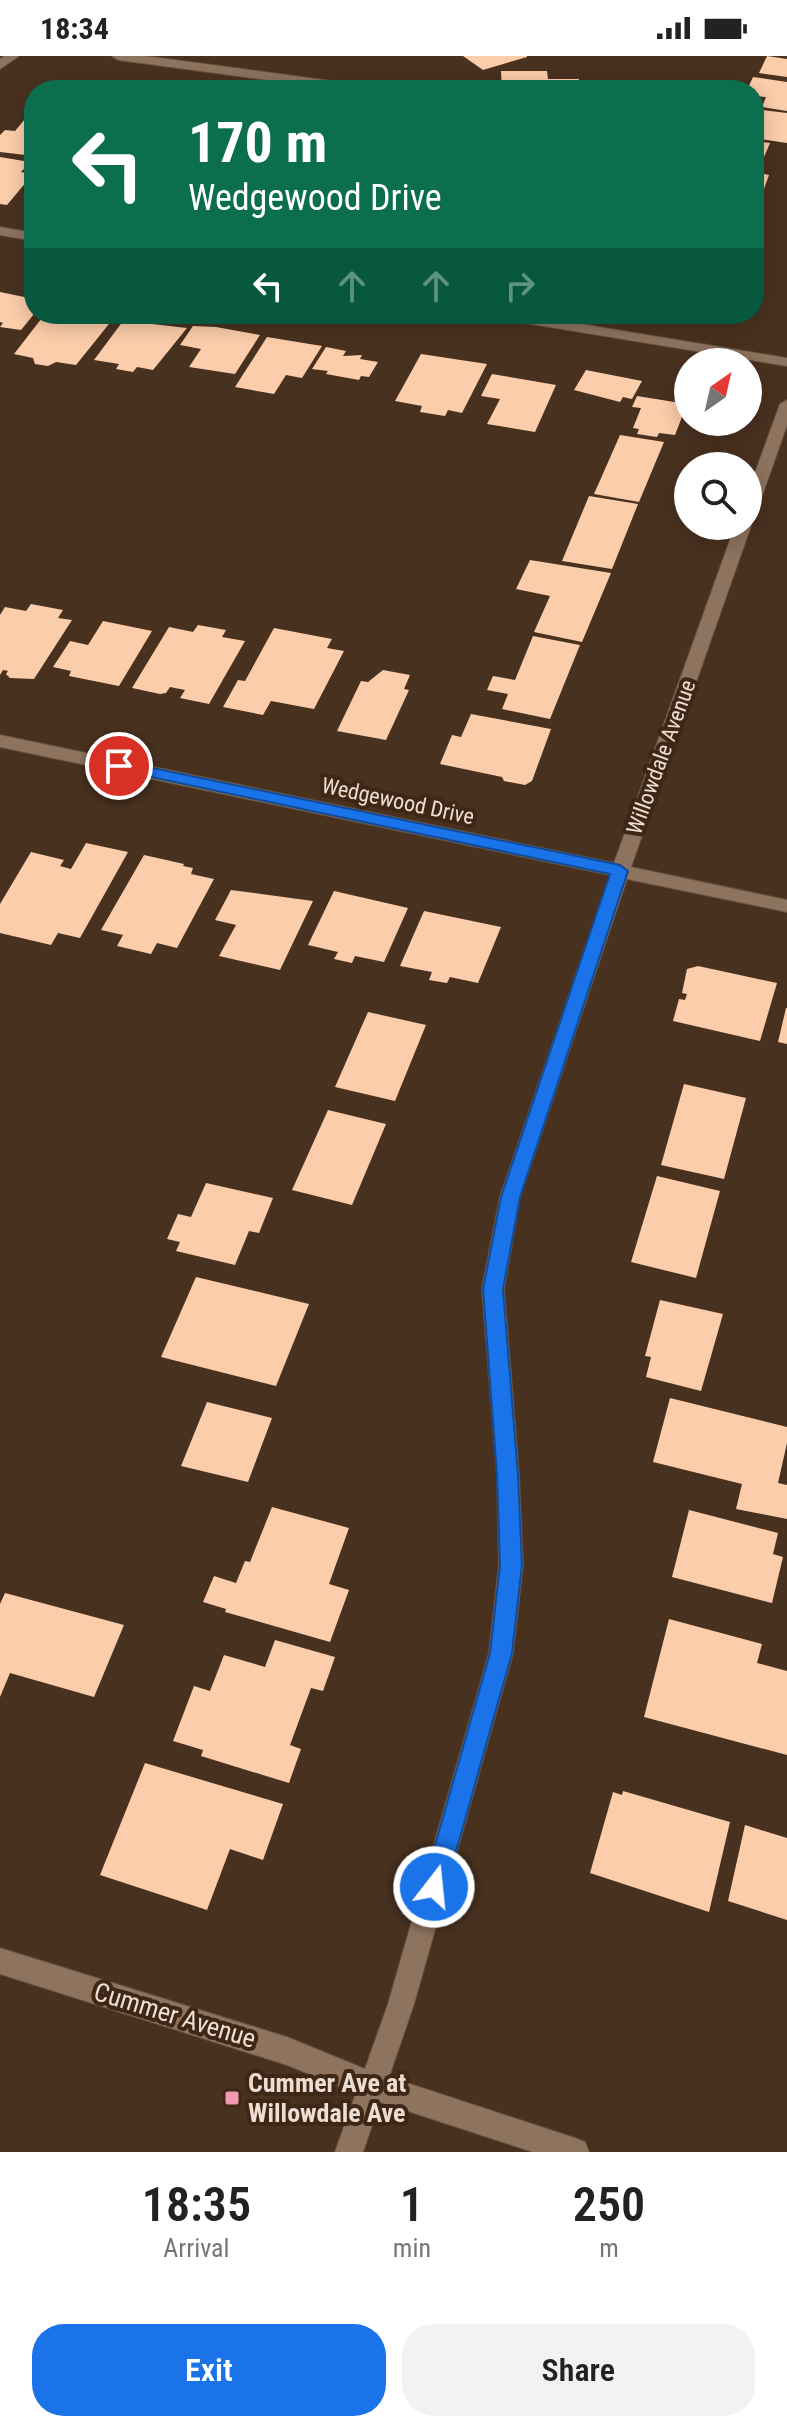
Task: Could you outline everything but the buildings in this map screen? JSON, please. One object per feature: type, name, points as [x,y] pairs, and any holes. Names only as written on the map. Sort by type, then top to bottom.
[{"type":"street","points":[[0,65],[13,56]]},
{"type":"street","points":[[118,56],[295,80]]},
{"type":"street","points":[[0,231],[24,235]]},
{"type":"street","points":[[555,324],[787,362]]},
{"type":"street","points":[[762,474],[787,404]]},
{"type":"street","name":"Willowdale Avenue","points":[[349,2152],[401,2004],[501,1653],[511,1565],[508,1475],[493,1289],[510,1197],[620,871],[738,540]]},
{"type":"street","name":"Wedgewood Drive","points":[[0,741],[787,906]]},
{"type":"street","name":"Cummer Avenue","points":[[0,1961],[287,2051],[374,2086],[575,2152]]},
{"type":"place","name":"Cummer Ave at Willowdale Ave","points":[[232,2098]]},
{"type":"route","points":[[119,766],[620,871],[510,1197],[493,1289],[508,1475],[511,1565],[501,1653],[434,1887]]}]
